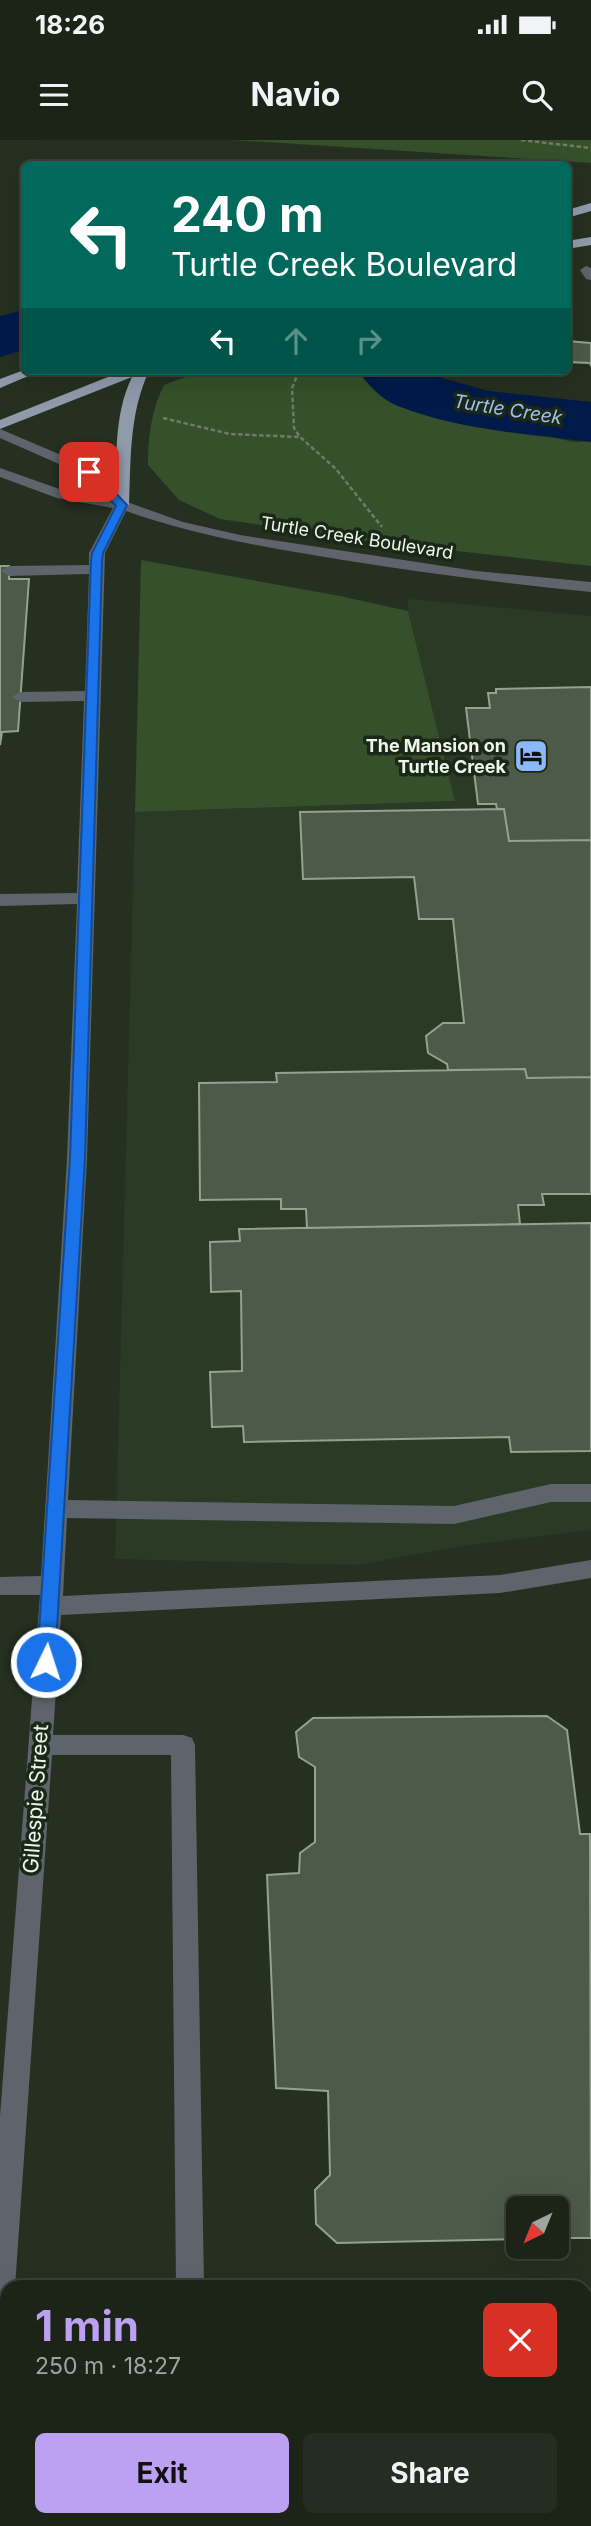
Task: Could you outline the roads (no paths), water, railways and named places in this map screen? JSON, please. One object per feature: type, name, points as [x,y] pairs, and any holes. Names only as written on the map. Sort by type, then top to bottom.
[{"type":"main road","points":[[571,213],[591,207]]},
{"type":"main road","points":[[571,244],[591,241]]},
{"type":"main road","points":[[0,384],[23,375]]},
{"type":"main road","points":[[0,425],[125,375]]},
{"type":"main road","points":[[122,505],[130,399],[140,375]]},
{"type":"street","name":"Turtle Creek Boulevard","points":[[0,433],[89,472],[122,505]]},
{"type":"street","name":"Turtle Creek Boulevard","points":[[0,472],[62,495],[122,505],[179,525],[240,539],[476,576],[591,587]]},
{"type":"street","name":"Gillespie Street","points":[[2,2280],[51,1596],[77,1158],[97,553],[122,505]]},
{"type":"street","points":[[9,571],[97,569]]},
{"type":"street","points":[[20,697],[92,695]]},
{"type":"street","points":[[0,900],[85,898]]},
{"type":"street","points":[[56,1509],[454,1515],[551,1493],[591,1493]]},
{"type":"street","points":[[0,1586],[51,1596],[500,1584],[591,1569]]},
{"type":"street","points":[[40,1745],[183,1745],[190,2280]]},
{"type":"waterway","name":"Turtle Creek","points":[[0,338],[21,330]]},
{"type":"waterway","name":"Turtle Creek","points":[[396,375],[419,392],[487,410],[591,422]]},
{"type":"place","name":"The Mansion on Turtle Creek","points":[[531,756]]}]
